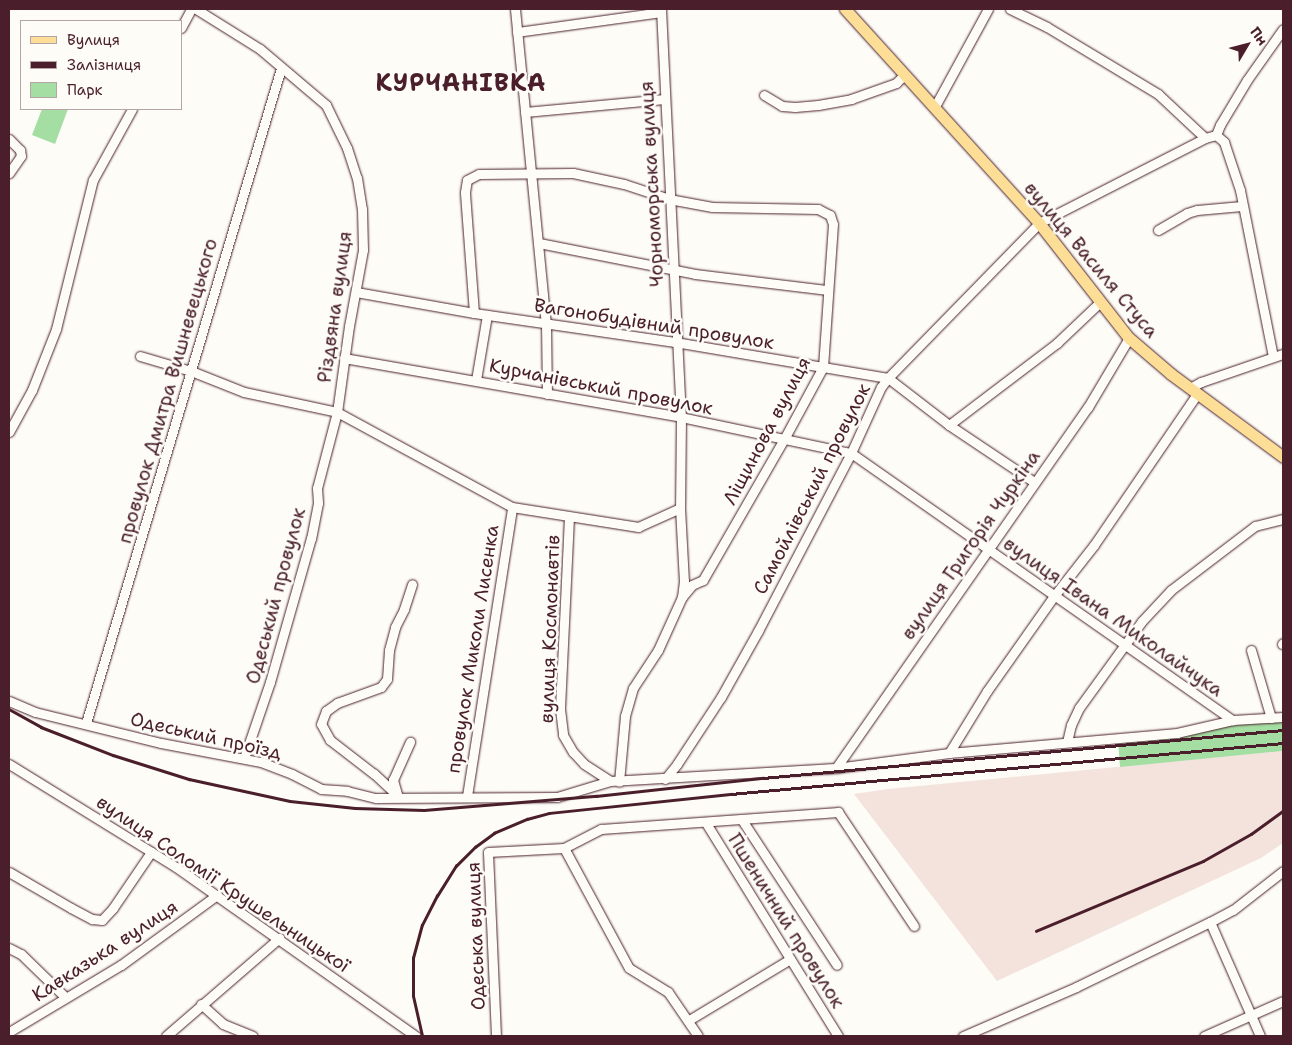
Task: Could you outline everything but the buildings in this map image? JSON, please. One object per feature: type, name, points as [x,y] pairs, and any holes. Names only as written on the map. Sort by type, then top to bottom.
[{"type":"main road","name":"вулиця Василя Стуса","points":[[848,10],[904,75],[1039,223],[1129,338],[1194,391],[1283,457]]},
{"type":"street","points":[[182,26],[191,9]]},
{"type":"street","name":"Різдвяна вулиця","points":[[196,9],[260,49],[326,106],[338,126],[354,170],[362,209],[363,250],[344,358],[337,412]]},
{"type":"street","points":[[515,9],[546,324],[547,394]]},
{"type":"street","points":[[934,108],[988,9]]},
{"type":"street","points":[[1010,9],[1047,27],[1158,94],[1205,138]]},
{"type":"street","points":[[517,32],[661,10]]},
{"type":"street","name":"Чорноморська вулиця","points":[[661,10],[680,418],[680,508],[684,581],[682,597]]},
{"type":"street","points":[[1273,357],[1240,190],[1224,142],[1216,135],[1247,80],[1283,31]]},
{"type":"street","name":"провулок Дмитра Вишневецького","points":[[86,723],[281,68]]},
{"type":"street","points":[[764,95],[782,106],[818,105],[851,99],[896,83],[904,75]]},
{"type":"street","points":[[525,112],[664,99]]},
{"type":"street","points":[[9,432],[32,390],[56,329],[94,180],[131,110]]},
{"type":"street","name":"Самойлівський провулок","points":[[665,779],[694,739],[740,664],[852,453],[881,386],[1039,223],[1205,138],[1216,135]]},
{"type":"street","points":[[9,139],[20,150],[21,156],[9,173]]},
{"type":"street","name":"Ліщинова вулиця","points":[[474,314],[465,192],[468,180],[480,174],[573,173],[624,184],[669,199],[712,207],[818,209],[830,215],[833,224],[823,367],[784,440],[703,580],[692,584],[682,597],[668,631],[638,679],[628,702],[614,782]]},
{"type":"street","points":[[1158,230],[1187,213],[1197,210],[1242,206]]},
{"type":"street","points":[[539,244],[695,274],[828,290]]},
{"type":"street","name":"Вагонобудівний провулок","points":[[356,292],[474,314],[675,342],[888,378],[949,425],[1034,482]]},
{"type":"street","points":[[949,425],[1058,343],[1100,302]]},
{"type":"street","points":[[476,380],[488,316]]},
{"type":"street","name":"вулиця Григорія Чуркіна","points":[[836,768],[942,613],[1088,407],[1129,338]]},
{"type":"street","points":[[949,753],[987,692],[1054,596],[1094,545],[1194,391],[1283,354]]},
{"type":"street","name":"Різдвяна вулиця","points":[[140,356],[191,371],[244,392],[337,412],[512,507],[638,527],[680,508]]},
{"type":"street","name":"Курчанівський провулок","points":[[344,358],[476,380],[680,418],[852,453]]},
{"type":"street","name":"Одеський провулок","points":[[244,758],[270,682],[304,565],[318,503],[317,488],[337,412]]},
{"type":"street","name":"вулиця Івана Миколайчука","points":[[852,453],[988,550],[1234,720]]},
{"type":"street","name":"провулок Миколи Лисенка","points":[[467,796],[512,507]]},
{"type":"street","name":"вулиця Космонавтів","points":[[570,517],[560,709],[563,735],[573,752],[584,764],[614,782]]},
{"type":"street","points":[[1067,742],[1071,725],[1079,708],[1142,621],[1171,590],[1255,526],[1283,519]]},
{"type":"street","points":[[398,796],[381,780],[330,740],[321,724],[326,711],[337,703],[381,687],[387,679],[389,650],[395,627],[404,609],[412,584]]},
{"type":"street","points":[[1251,650],[1271,718]]},
{"type":"street","name":"Одеський проїзд","points":[[9,701],[35,712],[86,723],[161,743],[244,758],[292,774],[321,788],[346,791],[376,798],[398,796],[557,797],[614,782],[836,768],[949,753],[1177,733],[1234,720],[1283,716]]},
{"type":"street","points":[[398,796],[393,780],[410,742]]},
{"type":"street","name":"вулиця Соломії Крушельницької","points":[[9,764],[217,895],[416,1036]]},
{"type":"street","name":"Одеська вулиця","points":[[496,1036],[488,852],[564,848],[601,829],[706,823],[838,812],[914,926]]},
{"type":"street","points":[[742,820],[837,965]]},
{"type":"street","name":"Пшеничний провулок","points":[[706,823],[838,1036]]},
{"type":"street","points":[[564,848],[629,968],[668,992],[689,1020],[698,1036]]},
{"type":"street","points":[[9,872],[92,919],[102,920],[113,908],[151,852]]},
{"type":"street","points":[[963,1036],[1076,987],[1210,922],[1233,910],[1283,871]]},
{"type":"street","name":"Кавказька вулиця","points":[[9,1032],[121,965],[217,895]]},
{"type":"street","points":[[1210,922],[1260,1036]]},
{"type":"street","points":[[166,1036],[279,938]]},
{"type":"street","points":[[9,948],[21,954],[66,997]]},
{"type":"street","points":[[689,1020],[790,959]]},
{"type":"street","points":[[1204,1036],[1283,1001]]},
{"type":"street","points":[[201,1004],[223,1024],[253,1036]]},
{"type":"shaded area","points":[[1283,751],[1283,843],[1261,858],[997,981],[854,794],[888,789]]},
{"type":"green space","points":[[42,110],[68,110],[55,144],[32,135]]},
{"type":"green space","points":[[1283,719],[1283,751],[1120,767],[1118,740]]},
{"type":"railway","points":[[9,709],[41,727],[113,755],[189,779],[290,801],[355,808],[424,810],[596,796],[763,778],[1283,730]]},
{"type":"railway","points":[[422,1036],[413,996],[413,958],[422,925],[456,866],[475,847],[494,833],[527,819],[549,813],[731,794],[1283,743]]},
{"type":"railway","points":[[1036,931],[1203,861],[1251,834],[1283,811]]},
{"type":"district","name":"КУРЧАНІВКА","points":[[461,84]]}]
